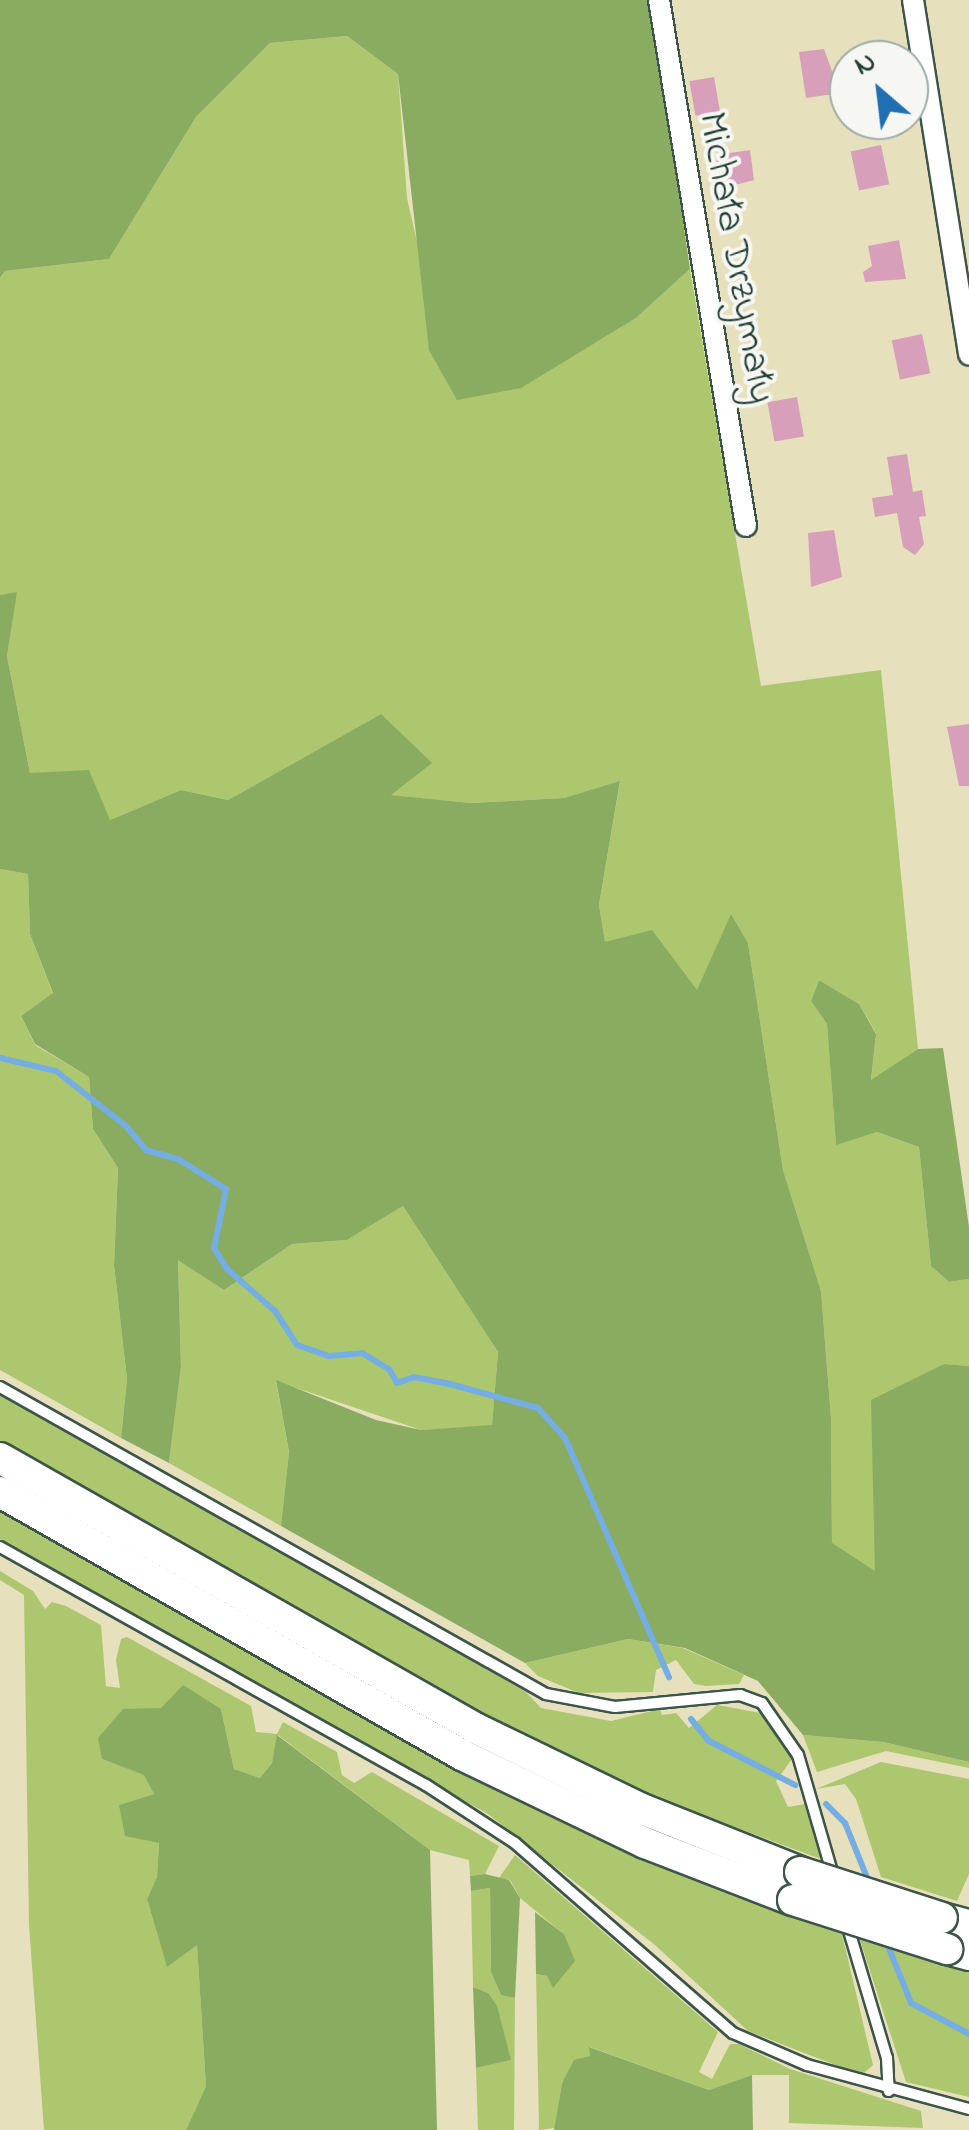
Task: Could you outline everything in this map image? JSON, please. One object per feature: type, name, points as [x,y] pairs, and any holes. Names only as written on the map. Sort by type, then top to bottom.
[{"type":"main road","points":[[0,1458],[474,1728],[797,1886],[958,1952]]},
{"type":"main road","points":[[0,1492],[462,1755],[645,1843],[797,1886],[955,1922]]},
{"type":"street","name":"Michała Drzymały","points":[[659,0],[746,526]]},
{"type":"street","points":[[913,0],[969,355]]},
{"type":"lane","points":[[0,1386],[546,1694],[615,1707],[740,1695],[762,1703],[798,1755],[873,2006],[888,2091]]},
{"type":"lane","points":[[0,1548],[470,1814],[515,1844],[732,2033],[888,2091],[969,2109]]},
{"type":"green space","points":[[0,0],[651,0],[690,269],[636,318],[521,388],[457,400],[429,350],[398,74],[347,36],[270,43],[196,117],[109,259],[5,271],[0,278]]},
{"type":"green space","points":[[347,36],[398,74],[407,198],[418,246],[595,343],[636,318],[690,269],[761,686],[881,670],[918,1049],[871,1081],[876,1033],[859,1004],[819,980],[811,1001],[827,1024],[836,1144],[877,1132],[919,1147],[931,1266],[949,1282],[969,1279],[969,1366],[943,1364],[877,1499],[876,1572],[832,1544],[831,1418],[821,1291],[783,1170],[748,943],[731,915],[697,991],[605,942],[599,905],[620,782],[564,798],[471,803],[389,795],[381,714],[228,800],[181,790],[110,820],[30,773],[7,656],[16,593],[0,595],[0,278],[5,271],[109,259],[196,117],[270,43]]},
{"type":"green space","points":[[17,592],[7,656],[30,773],[89,770],[110,820],[181,790],[228,800],[381,714],[432,763],[391,795],[471,803],[564,798],[620,781],[599,905],[605,942],[652,930],[697,990],[731,914],[748,943],[783,1170],[821,1291],[831,1418],[832,1543],[875,1571],[871,1400],[944,1364],[969,1366],[969,1762],[883,1742],[803,1735],[758,1681],[685,1648],[628,1639],[525,1663],[281,1526],[289,1452],[276,1380],[376,1420],[421,1430],[492,1425],[498,1352],[403,1206],[347,1240],[292,1244],[224,1290],[178,1260],[181,1367],[169,1463],[121,1438],[127,1379],[114,1265],[118,1168],[93,1129],[89,1077],[35,1044],[21,1016],[53,993],[30,934],[28,874],[0,869],[0,595]]},
{"type":"green space","points":[[0,869],[28,874],[30,934],[53,994],[21,1016],[35,1045],[89,1077],[93,1129],[118,1168],[114,1265],[127,1379],[121,1438],[0,1370]]},
{"type":"green space","points":[[819,980],[859,1004],[876,1034],[871,1080],[918,1049],[943,1048],[969,1227],[969,1279],[949,1282],[931,1266],[919,1147],[877,1132],[836,1145],[827,1024],[811,1001]]},
{"type":"green space","points":[[403,1206],[498,1352],[492,1426],[421,1430],[276,1381],[289,1453],[281,1526],[169,1463],[181,1367],[178,1259],[224,1290],[292,1244],[347,1240]]},
{"type":"green space","points":[[0,1393],[378,1605],[526,1692],[541,1708],[611,1721],[660,1709],[662,1715],[676,1713],[689,1728],[717,1705],[761,1713],[792,1759],[776,1781],[788,1807],[805,1804],[821,1859],[664,1801],[527,1740],[0,1444]]},
{"type":"green space","points":[[0,1507],[404,1737],[689,1877],[842,1934],[873,2065],[864,2073],[843,2068],[748,2031],[655,1945],[488,1814],[0,1539]]},
{"type":"green space","points":[[0,1571],[33,1591],[45,1609],[52,1602],[66,1606],[101,1625],[106,1686],[120,1688],[116,1660],[121,1639],[127,1637],[251,1706],[256,1732],[277,1734],[283,1722],[337,1752],[342,1775],[354,1783],[372,1772],[499,1846],[485,1874],[470,1876],[469,1860],[430,1850],[278,1735],[272,1763],[260,1778],[234,1769],[221,1709],[161,1708],[102,1759],[145,1775],[154,1794],[119,1805],[159,1842],[157,1877],[147,1899],[167,1966],[197,1944],[206,2086],[186,2130],[44,2130],[29,1925],[24,1595],[0,1580]]},
{"type":"green space","points":[[628,1639],[683,1648],[744,1675],[739,1684],[694,1684],[676,1660],[656,1670],[653,1692],[579,1693],[538,1676],[525,1663]]},
{"type":"green space","points":[[183,1685],[221,1709],[234,1769],[260,1778],[272,1763],[277,1735],[430,1850],[437,2130],[186,2130],[206,2086],[197,1945],[167,1967],[147,1899],[157,1877],[159,1843],[125,1836],[119,1805],[154,1794],[144,1775],[102,1759],[98,1738],[123,1709],[161,1708]]},
{"type":"green space","points":[[803,1735],[883,1742],[969,1762],[969,1768],[886,1751],[817,1772]]},
{"type":"green space","points":[[881,1762],[969,1779],[969,1874],[957,1901],[881,1877],[856,1799],[845,1784],[816,1789]]},
{"type":"green space","points":[[515,1855],[718,2032],[699,2072],[712,2079],[730,2044],[739,2044],[790,2069],[921,2111],[923,2128],[789,2123],[789,2075],[752,2075],[709,2090],[590,2047],[590,2056],[562,2082],[555,2128],[539,2130],[536,1974],[547,1976],[553,1987],[564,1934],[520,1898],[510,1880],[499,1878]]},
{"type":"green space","points":[[485,1874],[509,1880],[520,1898],[515,1998],[501,1995],[491,1972],[490,1888],[471,1891],[470,1876]]},
{"type":"green space","points":[[490,1888],[491,1972],[501,1995],[515,1998],[514,2130],[478,2130],[476,2068],[510,2060],[488,1993],[473,1987],[471,1891]]},
{"type":"green space","points":[[535,1912],[564,1934],[575,1961],[553,1988],[547,1976],[536,1974]]},
{"type":"green space","points":[[860,1940],[969,1969],[969,2097],[906,2082]]},
{"type":"green space","points":[[473,1987],[488,1993],[497,2006],[511,2060],[476,2068]]},
{"type":"green space","points":[[589,2047],[709,2090],[752,2075],[753,2130],[554,2130],[562,2083],[574,2060],[590,2056]]},
{"type":"building","points":[[824,49],[829,63],[829,95],[806,98],[799,52]]},
{"type":"building","points":[[714,77],[720,111],[695,116],[689,81]]},
{"type":"building","points":[[881,145],[889,184],[859,191],[851,151]]},
{"type":"building","points":[[750,150],[754,180],[720,189],[716,155]]},
{"type":"building","points":[[899,240],[906,279],[865,282],[863,272],[872,266],[868,246]]},
{"type":"building","points":[[922,334],[930,373],[900,380],[892,340]]},
{"type":"building","points":[[797,397],[804,436],[774,442],[767,402]]},
{"type":"building","points":[[907,454],[913,492],[922,490],[926,516],[919,517],[924,544],[915,555],[903,547],[897,513],[875,517],[872,498],[893,495],[887,457]]},
{"type":"building","points":[[834,530],[842,577],[811,587],[808,533]]},
{"type":"building","points":[[969,724],[969,786],[959,786],[947,727]]},
{"type":"waterway","points":[[0,1058],[56,1071],[126,1126],[146,1150],[178,1159],[226,1189],[214,1248],[227,1269],[275,1311],[297,1345],[329,1356],[362,1353],[389,1369],[397,1383],[414,1377],[538,1408],[565,1438],[669,1677]]},
{"type":"waterway","points":[[691,1719],[709,1741],[795,1785]]},
{"type":"waterway","points":[[826,1804],[845,1823],[870,1885]]},
{"type":"waterway","points":[[886,1941],[911,2003],[969,2034]]}]
